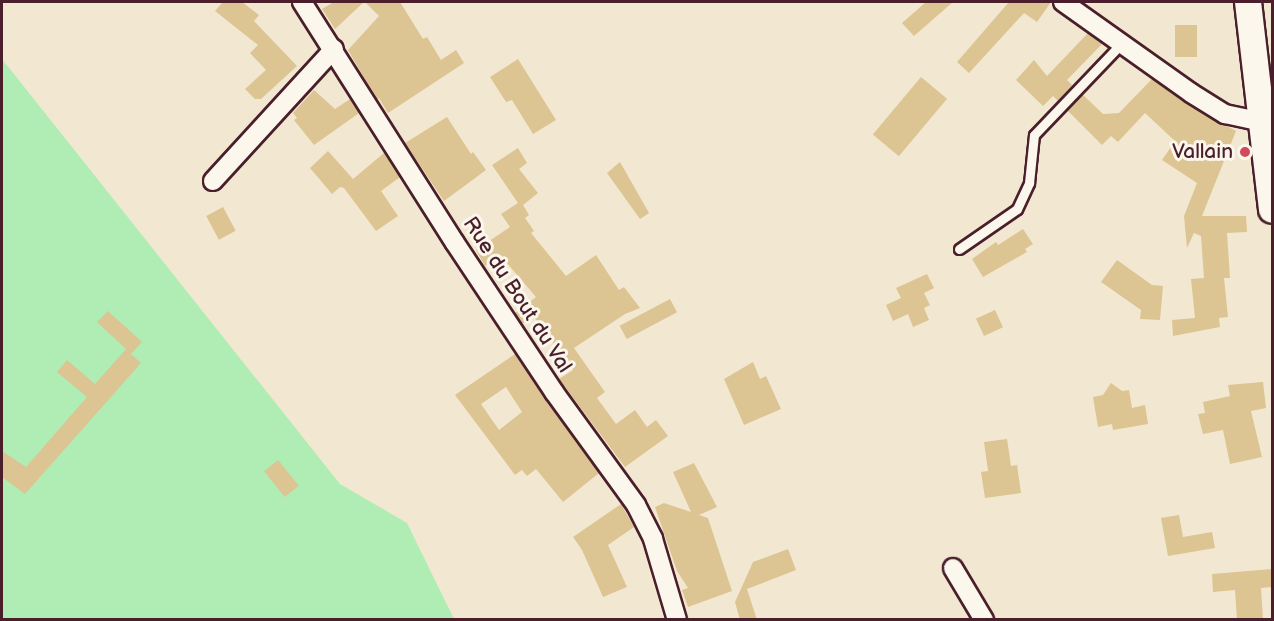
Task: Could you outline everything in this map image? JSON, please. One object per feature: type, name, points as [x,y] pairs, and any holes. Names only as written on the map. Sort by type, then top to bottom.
[{"type":"main road","points":[[1248,2],[1272,210]]},
{"type":"street","name":"Rue du Bout du Val","points":[[302,2],[554,392],[636,505],[653,539],[677,620]]},
{"type":"street","points":[[1063,2],[1225,114],[1263,122]]},
{"type":"street","points":[[213,181],[334,50]]},
{"type":"street","points":[[953,568],[984,620]]},
{"type":"lane","points":[[959,249],[1017,209],[1029,183],[1034,135],[1121,44]]},
{"type":"green space","points":[[2,59],[340,484],[407,523],[454,619],[2,619]]},
{"type":"building","points":[[223,2],[242,2],[259,15],[254,21],[297,66],[261,99],[255,99],[245,89],[266,70],[250,53],[258,45],[215,11]]},
{"type":"building","points":[[334,2],[364,2],[335,29],[322,9]]},
{"type":"building","points":[[365,2],[400,2],[423,39],[427,37],[441,60],[456,50],[464,63],[388,113],[379,98],[377,100],[348,50],[379,16]]},
{"type":"building","points":[[926,2],[953,2],[914,36],[902,23]]},
{"type":"building","points":[[1009,2],[1051,2],[1037,22],[1024,13],[969,73],[957,62]]},
{"type":"building","points":[[1175,25],[1197,25],[1197,57],[1175,57]]},
{"type":"building","points":[[1088,33],[1102,44],[1067,80],[1072,85],[1058,101],[1053,96],[1043,106],[1016,80],[1034,60],[1047,76]]},
{"type":"building","points":[[518,59],[556,120],[533,134],[512,100],[506,102],[490,77]]},
{"type":"building","points":[[921,77],[947,99],[899,156],[873,134]]},
{"type":"building","points":[[1152,79],[1185,103],[1236,131],[1202,216],[1246,216],[1247,232],[1227,233],[1230,278],[1224,278],[1228,317],[1219,318],[1220,327],[1173,336],[1172,320],[1195,318],[1191,279],[1204,278],[1201,236],[1194,233],[1187,248],[1184,216],[1197,183],[1162,160],[1175,141],[1145,113],[1118,142],[1111,136],[1102,145],[1067,110],[1082,94],[1103,114],[1119,113]]},
{"type":"building","points":[[314,90],[335,109],[350,99],[359,113],[314,145],[294,120],[297,118],[293,113]]},
{"type":"building","points":[[447,117],[471,154],[473,152],[486,170],[444,201],[405,143]]},
{"type":"building","points":[[518,148],[527,163],[519,169],[538,193],[523,205],[529,215],[525,218],[534,231],[531,233],[566,276],[596,255],[619,290],[624,287],[640,308],[625,314],[574,348],[605,392],[597,398],[616,424],[635,410],[647,427],[656,420],[668,436],[625,467],[559,379],[573,370],[534,317],[522,324],[515,313],[536,297],[500,255],[485,266],[476,250],[510,227],[501,214],[518,203],[492,165]]},
{"type":"building","points":[[328,151],[353,179],[384,153],[400,177],[381,191],[398,216],[376,231],[344,188],[340,187],[332,194],[310,168]]},
{"type":"building","points":[[620,162],[649,213],[640,219],[607,173]]},
{"type":"building","points":[[223,207],[236,231],[219,240],[206,216]]},
{"type":"building","points":[[1023,229],[1033,244],[1025,249],[1027,252],[983,277],[972,259],[996,242],[998,245]]},
{"type":"building","points":[[1117,260],[1152,285],[1163,286],[1160,320],[1140,319],[1141,310],[1101,282]]},
{"type":"building","points":[[927,274],[934,288],[924,293],[930,305],[924,308],[929,320],[913,327],[908,314],[893,321],[886,305],[901,298],[896,288]]},
{"type":"building","points":[[670,299],[677,312],[627,339],[620,326]]},
{"type":"building","points":[[995,310],[1003,327],[984,336],[976,319]]},
{"type":"building","points":[[108,311],[142,342],[131,354],[141,363],[25,494],[2,477],[2,451],[26,467],[87,397],[57,372],[67,360],[95,384],[126,349],[97,322]]},
{"type":"building","points":[[515,354],[599,473],[563,502],[536,469],[527,476],[522,470],[515,475],[455,395]],"holes":[[[506,387],[522,412],[499,430],[481,404]]]},
{"type":"building","points":[[753,362],[760,379],[766,376],[781,409],[744,425],[724,379]]},
{"type":"building","points":[[1263,382],[1266,408],[1251,411],[1262,457],[1230,464],[1223,430],[1203,434],[1198,414],[1205,413],[1203,402],[1230,396],[1228,385]]},
{"type":"building","points":[[1111,383],[1122,391],[1129,390],[1132,408],[1145,405],[1148,424],[1113,430],[1112,424],[1098,427],[1093,397],[1103,395]]},
{"type":"building","points":[[1007,439],[1011,466],[1017,465],[1021,493],[985,498],[981,472],[988,471],[984,442]]},
{"type":"building","points":[[278,460],[299,486],[285,497],[264,471]]},
{"type":"building","points":[[694,463],[717,507],[699,515],[708,518],[732,591],[688,607],[682,590],[688,588],[677,571],[655,507],[664,503],[691,512],[673,472]]},
{"type":"building","points":[[621,504],[634,527],[608,545],[627,587],[603,597],[582,550],[573,537]]},
{"type":"building","points":[[1179,515],[1183,537],[1212,532],[1215,548],[1168,556],[1161,518]]},
{"type":"building","points":[[788,549],[796,570],[747,589],[757,620],[740,620],[735,602],[753,562]]},
{"type":"building","points":[[1272,569],[1272,587],[1261,588],[1263,620],[1237,620],[1235,590],[1213,592],[1212,574]]},
{"type":"place","name":"Vallain","points":[[1245,152]]}]
